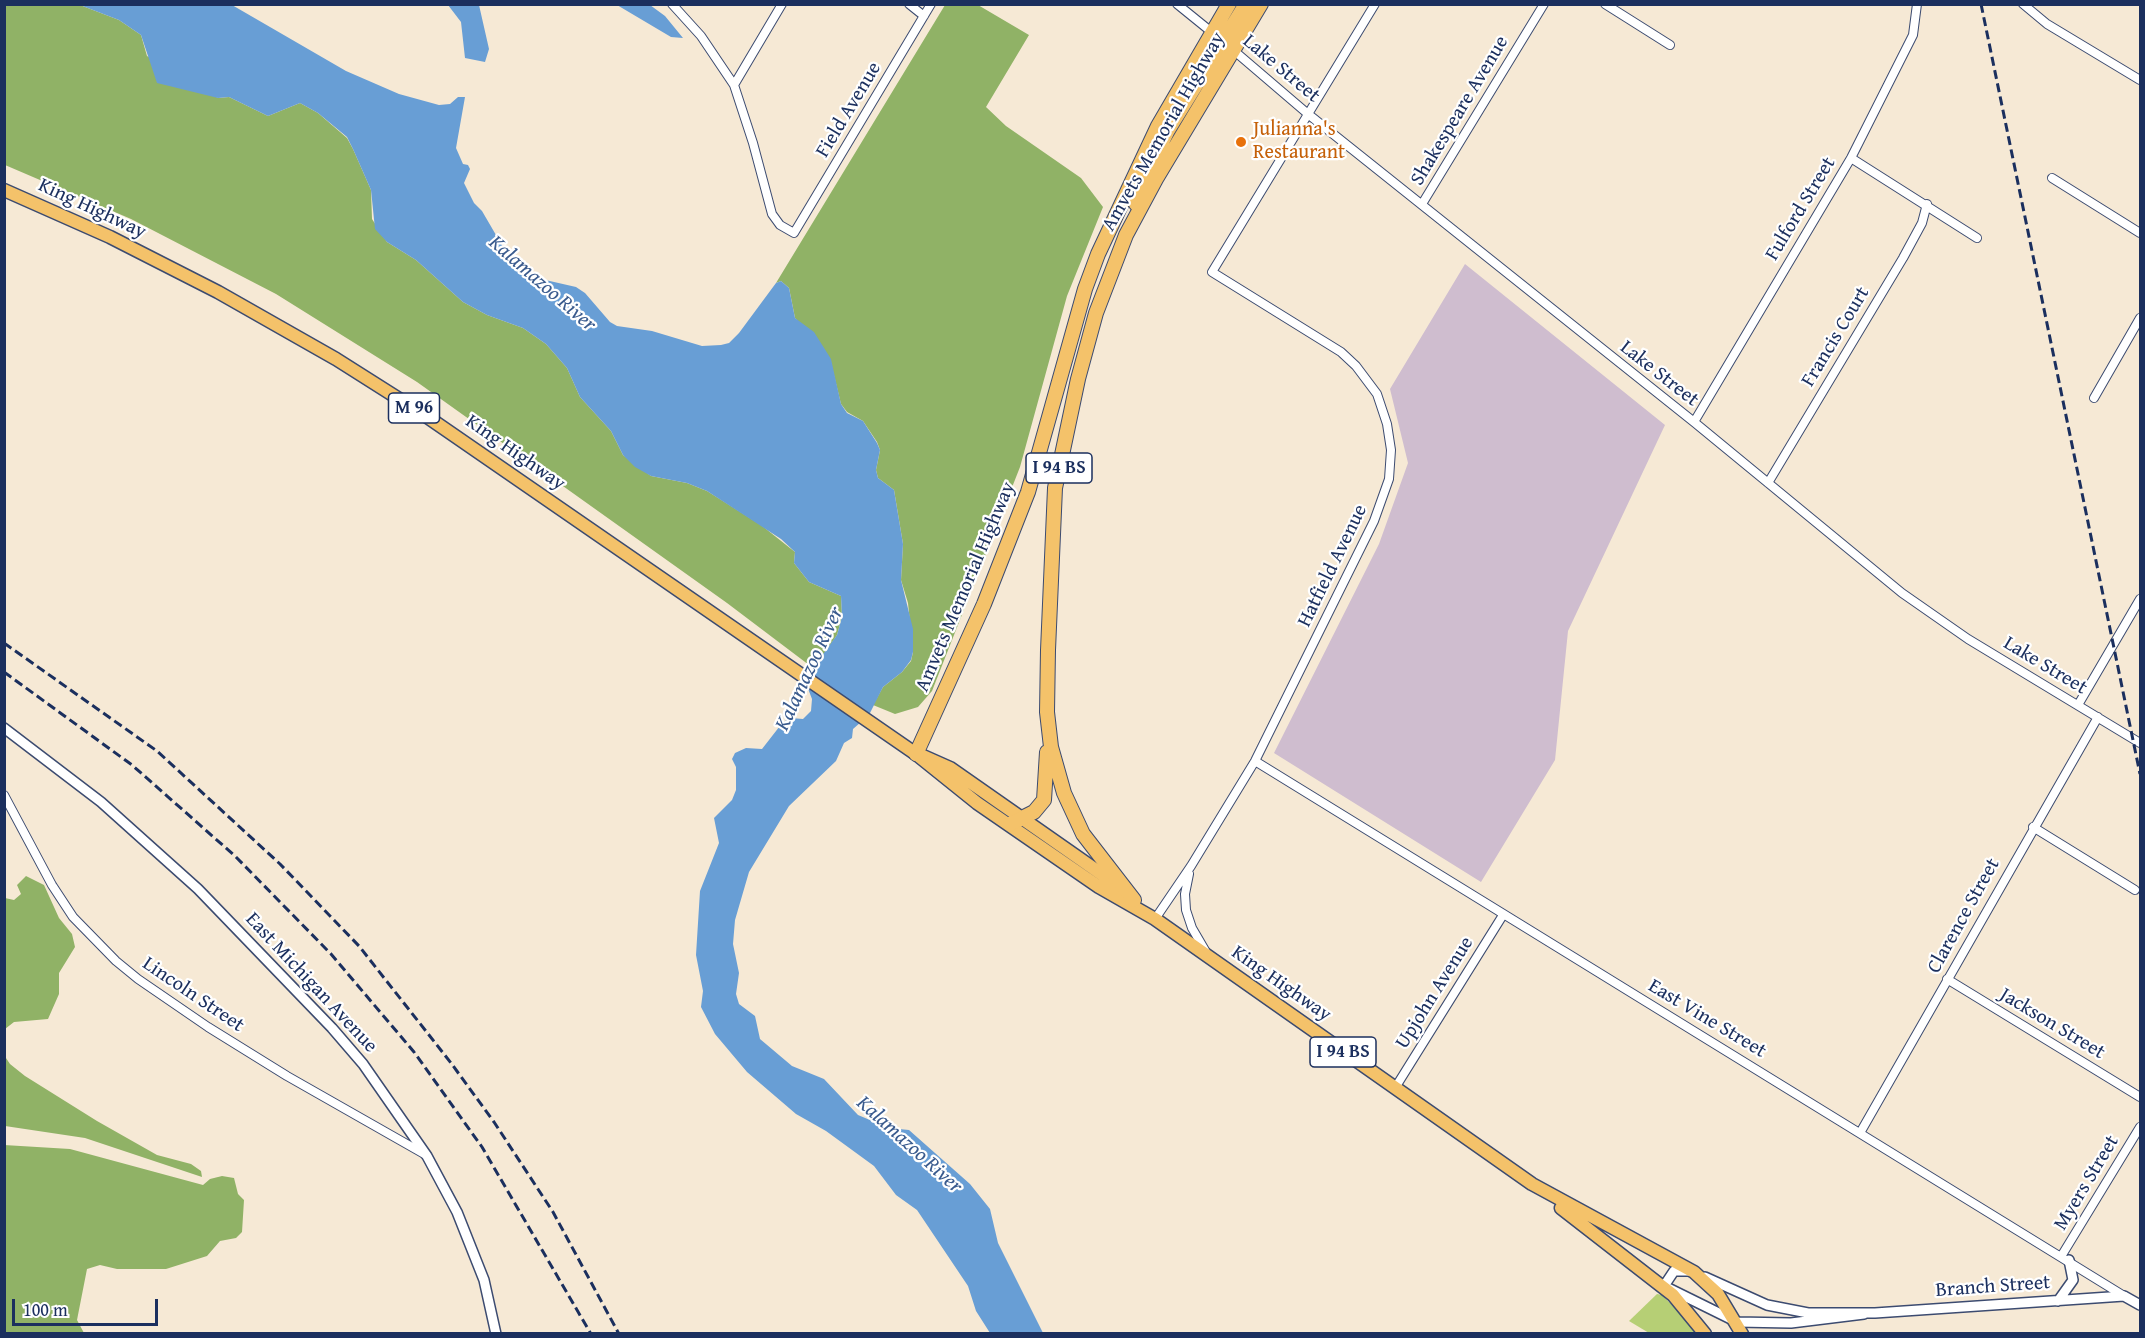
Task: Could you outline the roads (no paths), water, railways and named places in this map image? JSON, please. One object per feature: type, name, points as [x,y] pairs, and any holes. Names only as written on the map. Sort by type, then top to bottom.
[{"type":"highway","name":"Amvets Memorial Highway","points":[[1134,900],[1096,852],[1069,803],[1056,768],[1047,712],[1050,563],[1060,459],[1078,378],[1096,313],[1138,211],[1222,41],[1229,4]]},
{"type":"highway","points":[[1222,41],[1246,4]]},
{"type":"highway","name":"Amvets Memorial Highway","points":[[916,754],[984,604],[1028,492],[1098,255],[1158,126],[1222,41],[1261,4]]},
{"type":"highway","name":"I 94 BS","points":[[1010,824],[1024,819],[1040,806],[1046,791],[1047,712]]},
{"type":"main road","name":"King Highway","points":[[4,190],[110,237],[218,292],[344,364],[426,416],[916,754],[977,803],[1099,887],[1155,919],[1532,1184],[1664,1286],[1682,1303],[1705,1334]]},
{"type":"main road","name":"King Highway","points":[[916,754],[950,768],[1024,819],[1134,900],[1155,919]]},
{"type":"main road","name":"King Highway","points":[[1532,1184],[1694,1272],[1718,1294],[1739,1328]]},
{"type":"street","points":[[672,4],[701,36],[734,85],[782,4]]},
{"type":"street","points":[[909,4],[924,16]]},
{"type":"street","name":"Field Avenue","points":[[734,85],[753,143],[772,214],[780,225],[794,233],[931,4]]},
{"type":"street","name":"Lake Street","points":[[1177,4],[1308,114],[1933,616],[2140,743]]},
{"type":"street","points":[[1308,114],[1375,4]]},
{"type":"street","name":"Shakespeare Avenue","points":[[1422,204],[1544,4]]},
{"type":"street","points":[[1605,4],[1670,45]]},
{"type":"street","name":"Fulford Street","points":[[1694,422],[1851,158],[1913,35],[1917,4]]},
{"type":"street","points":[[2024,4],[2047,24],[2140,80]]},
{"type":"street","name":"Hatfield Avenue","points":[[1155,919],[1191,866],[1255,761],[1380,508],[1389,479],[1391,450],[1388,424],[1380,402],[1356,366],[1341,352],[1212,272],[1308,114]]},
{"type":"street","points":[[1851,158],[1927,204],[1977,238]]},
{"type":"street","points":[[2052,178],[2140,233]]},
{"type":"street","name":"Francis Court","points":[[1768,483],[1903,258],[1922,223],[1927,204]]},
{"type":"street","points":[[2094,398],[2140,318]]},
{"type":"street","points":[[2078,705],[2140,599]]},
{"type":"street","name":"Clarence Street","points":[[1860,1133],[2098,717]]},
{"type":"street","name":"East Michigan Avenue","points":[[4,728],[101,802],[198,889],[332,1028],[370,1074],[427,1156],[457,1212],[484,1280],[496,1334]]},
{"type":"street","name":"East Vine Street","points":[[1255,761],[2140,1305]]},
{"type":"street","name":"Lincoln Street","points":[[4,795],[62,901],[88,934],[116,961],[208,1028],[427,1156]]},
{"type":"street","points":[[2033,827],[2135,890]]},
{"type":"street","points":[[1191,866],[1185,894],[1188,918],[1210,958]]},
{"type":"street","name":"Upjohn Avenue","points":[[1395,1088],[1503,915]]},
{"type":"street","name":"Jackson Street","points":[[1947,979],[2140,1097]]},
{"type":"street","name":"Myers Street","points":[[2065,1258],[2140,1127]]},
{"type":"street","points":[[2058,1301],[2069,1289],[2073,1279],[2065,1258]]},
{"type":"street","points":[[1664,1286],[1674,1271],[1694,1272]]},
{"type":"street","name":"Branch Street","points":[[1694,1272],[1728,1290],[1767,1305],[1808,1313],[1864,1314]]},
{"type":"street","name":"Branch Street","points":[[1664,1286],[1739,1328],[1864,1314],[2124,1296]]},
{"type":"water","name":"Kalamazoo River","points":[[80,5],[232,5],[346,71],[399,94],[439,105],[450,104],[458,97],[465,97],[456,148],[463,164],[468,165],[470,169],[464,183],[474,203],[482,211],[503,247],[541,279],[576,287],[585,293],[610,322],[617,326],[652,331],[702,346],[721,345],[729,343],[739,333],[776,283],[781,281],[789,288],[795,318],[814,332],[831,359],[841,404],[847,413],[863,421],[877,443],[880,450],[876,470],[878,478],[894,490],[903,544],[901,580],[913,629],[913,652],[911,660],[902,672],[883,687],[869,715],[853,729],[852,738],[844,743],[836,761],[789,806],[749,872],[735,920],[733,944],[739,973],[736,994],[739,1004],[755,1016],[760,1039],[792,1066],[824,1079],[858,1115],[889,1128],[909,1130],[970,1184],[990,1209],[998,1243],[1043,1333],[990,1333],[976,1311],[968,1286],[917,1210],[896,1195],[874,1166],[826,1131],[796,1114],[747,1072],[715,1034],[701,1007],[703,991],[696,955],[700,891],[719,843],[714,818],[732,800],[736,790],[736,767],[732,759],[735,753],[746,748],[762,749],[783,722],[791,718],[803,719],[811,711],[812,699],[807,686],[813,668],[837,635],[842,617],[841,596],[809,582],[794,563],[795,552],[781,539],[707,491],[687,483],[651,476],[635,467],[623,455],[611,431],[580,397],[567,368],[546,344],[523,328],[487,315],[463,302],[416,260],[387,242],[375,229],[371,190],[347,137],[318,113],[300,103],[268,116],[229,97],[218,98],[157,83],[141,35],[119,20]]},
{"type":"water","points":[[448,5],[479,5],[489,49],[485,62],[465,58],[461,22]]},
{"type":"water","points":[[617,5],[650,5],[665,16],[683,38],[671,37]]},
{"type":"railway","points":[[1981,4],[2140,774]]},
{"type":"railway","points":[[4,643],[157,751],[280,864],[359,946],[494,1122],[553,1212],[619,1334]]},
{"type":"railway","points":[[4,672],[132,765],[235,856],[331,954],[414,1052],[482,1147],[591,1334]]},
{"type":"place","name":"Julianna's Restaurant","points":[[1241,142]]}]
